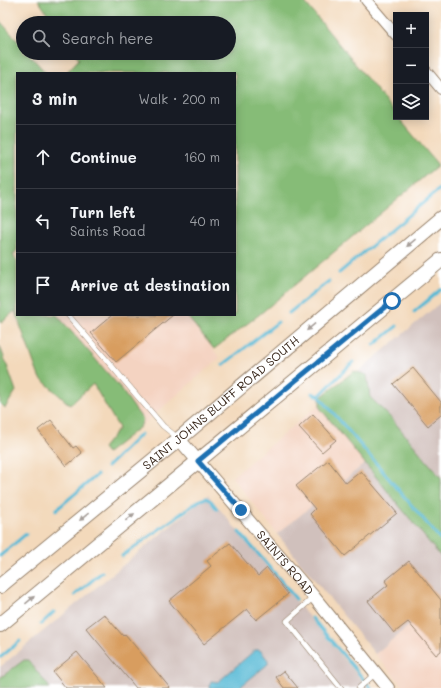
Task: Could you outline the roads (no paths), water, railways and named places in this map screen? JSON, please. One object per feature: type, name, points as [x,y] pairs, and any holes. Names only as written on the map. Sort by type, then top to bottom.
[{"type":"main road","name":"SAINT JOHNS BLUFF ROAD SOUTH","points":[[0,586],[179,439],[441,218]]},
{"type":"main road","points":[[0,625],[441,260]]},
{"type":"street","points":[[366,0],[393,32]]},
{"type":"street","points":[[429,75],[441,89]]},
{"type":"street","name":"SAINTS ROAD","points":[[179,439],[314,597],[388,688]]},
{"type":"lane","points":[[69,316],[163,426],[179,439]]},
{"type":"lane","points":[[314,597],[287,621],[341,688]]},
{"type":"lane","points":[[359,688],[376,673]]},
{"type":"water","points":[[255,650],[260,650],[268,660],[268,664],[239,688],[210,688],[211,681],[218,682]]},
{"type":"waterway","points":[[339,273],[441,188]]},
{"type":"waterway","points":[[289,313],[329,281]]},
{"type":"waterway","points":[[414,312],[441,289]]},
{"type":"waterway","points":[[223,365],[278,322]]},
{"type":"waterway","points":[[374,345],[397,326]]},
{"type":"waterway","points":[[312,393],[319,396],[353,362]]},
{"type":"waterway","points":[[319,396],[441,540]]},
{"type":"waterway","points":[[107,467],[141,434]]},
{"type":"waterway","points":[[56,510],[97,475]]},
{"type":"waterway","points":[[122,556],[200,500],[206,498],[211,501],[217,509]]},
{"type":"waterway","points":[[239,532],[296,599]]},
{"type":"waterway","points":[[0,556],[26,534]]},
{"type":"waterway","points":[[75,595],[102,572]]},
{"type":"waterway","points":[[41,624],[54,612]]},
{"type":"waterway","points":[[312,618],[371,688]]},
{"type":"waterway","points":[[1,657],[20,641]]}]
